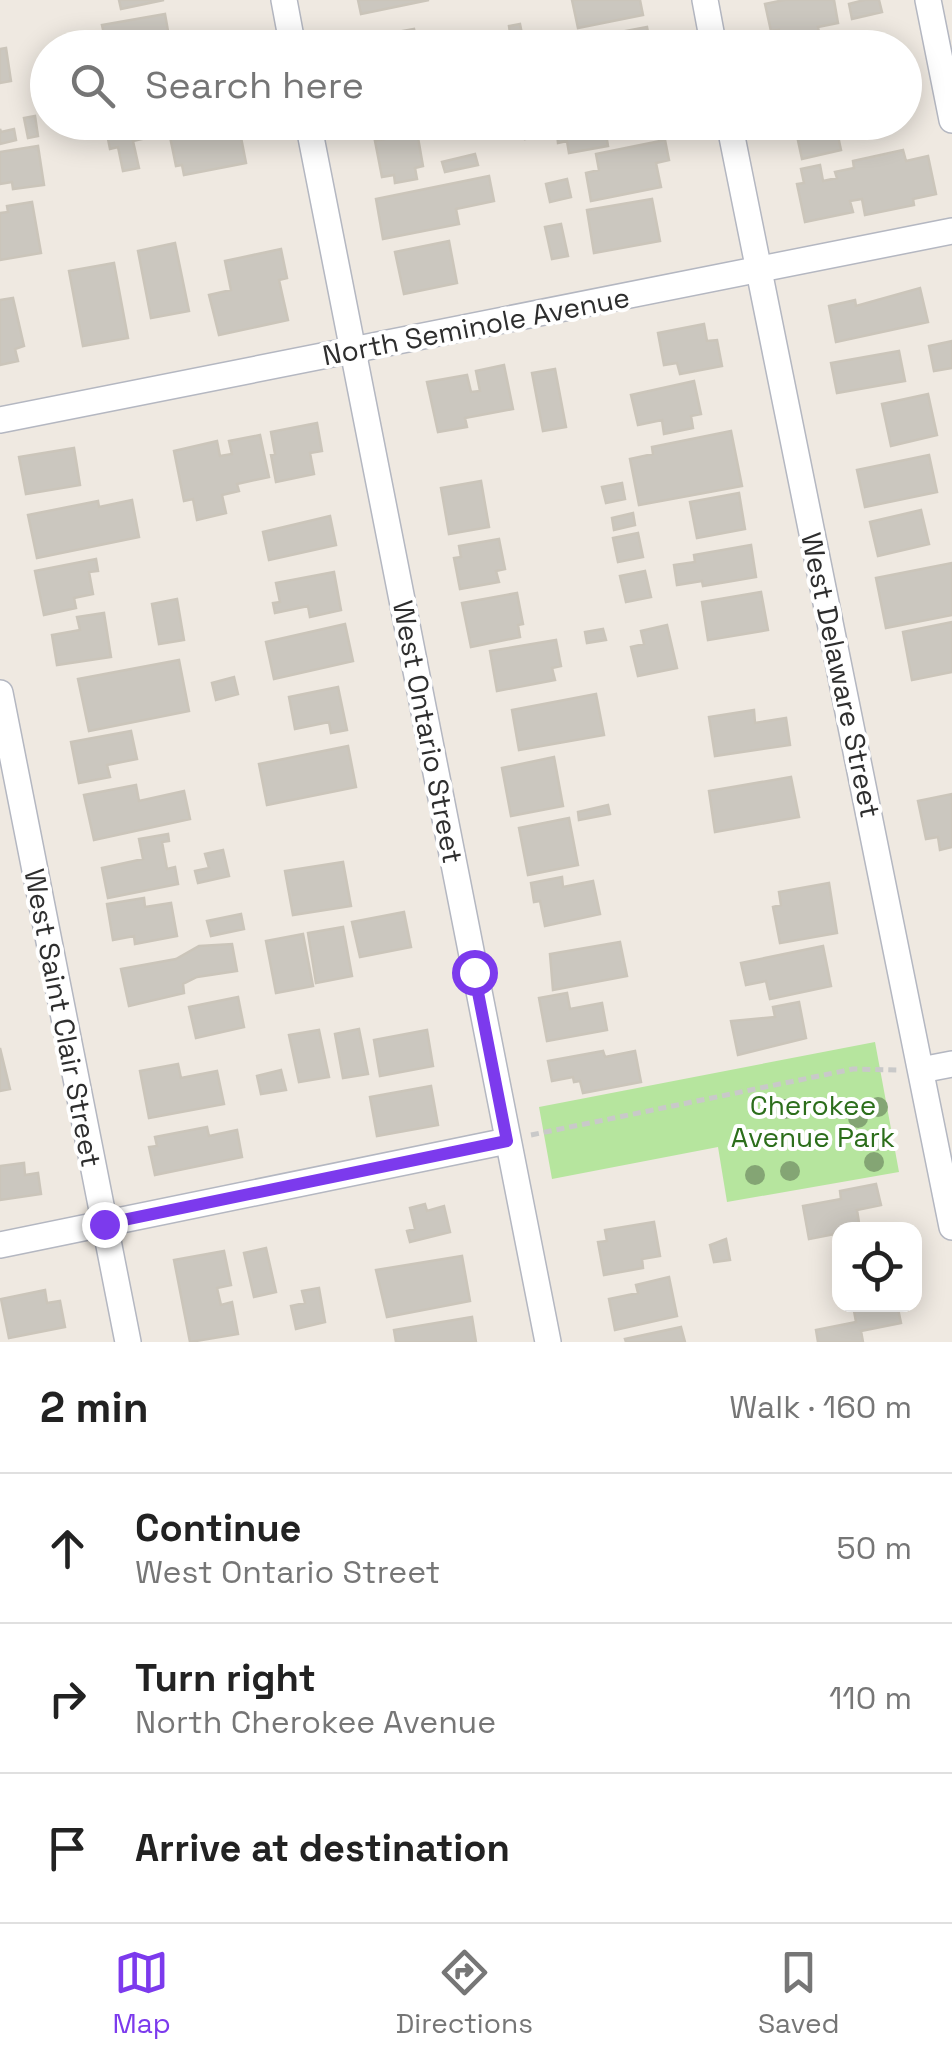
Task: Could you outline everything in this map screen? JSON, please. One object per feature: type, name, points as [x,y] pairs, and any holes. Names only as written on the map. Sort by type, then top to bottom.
[{"type":"street","points":[[284,0],[290,30]]},
{"type":"street","points":[[705,0],[711,30]]},
{"type":"street","points":[[928,0],[952,120]]},
{"type":"street","name":"West Ontario Street","points":[[312,140],[548,1342]]},
{"type":"street","name":"West Delaware Street","points":[[733,140],[952,1228]]},
{"type":"street","name":"North Seminole Avenue","points":[[0,420],[952,231]]},
{"type":"street","name":"West Saint Clair Street","points":[[0,693],[128,1342]]},
{"type":"street","points":[[921,1070],[952,1064]]},
{"type":"street","points":[[0,1245],[507,1141]]},
{"type":"path","points":[[533,1134],[852,1069],[921,1070]]},
{"type":"green space","name":"Cherokee Avenue Park","points":[[875,1042],[899,1172],[727,1202],[718,1147],[552,1179],[539,1107]]},
{"type":"building","points":[[119,0],[164,0],[121,9]]},
{"type":"building","points":[[358,0],[429,0],[361,14]]},
{"type":"building","points":[[572,0],[640,0],[643,15],[578,28]]},
{"type":"building","points":[[834,0],[838,23],[818,27],[819,30],[771,30],[765,4]]},
{"type":"building","points":[[879,0],[882,12],[852,19],[849,4]]},
{"type":"building","points":[[165,14],[168,30],[103,30],[102,25]]},
{"type":"building","points":[[6,48],[11,81],[0,83],[0,49]]},
{"type":"building","points":[[30,117],[30,138],[28,138],[24,118]]},
{"type":"building","points":[[0,129],[14,129],[16,140],[0,144]]},
{"type":"building","points":[[108,140],[137,140],[133,141],[139,168],[123,171],[118,147],[110,149]]},
{"type":"building","points":[[171,140],[242,140],[246,163],[184,175],[182,165],[176,166]]},
{"type":"building","points":[[418,140],[423,166],[415,168],[417,179],[395,183],[394,175],[382,177],[375,141]]},
{"type":"building","points":[[558,140],[607,140],[608,146],[569,153],[567,141]]},
{"type":"building","points":[[665,140],[669,160],[656,163],[661,187],[591,201],[586,173],[599,170],[596,154]]},
{"type":"building","points":[[798,140],[839,140],[841,150],[802,159]]},
{"type":"building","points":[[38,146],[44,185],[13,189],[12,182],[0,184],[0,152]]},
{"type":"building","points":[[903,150],[906,161],[928,156],[936,194],[913,199],[914,205],[865,215],[862,199],[850,201],[853,212],[805,222],[797,184],[804,183],[801,169],[820,165],[823,181],[837,178],[835,172],[854,168],[853,161]]},
{"type":"building","points":[[475,154],[478,165],[445,172],[442,162]]},
{"type":"building","points":[[489,176],[494,201],[456,209],[459,224],[383,239],[376,199]]},
{"type":"building","points":[[567,179],[571,197],[550,202],[546,184]]},
{"type":"building","points":[[652,199],[660,241],[594,253],[587,210]]},
{"type":"building","points":[[32,202],[41,253],[0,260],[0,213],[8,212],[7,206]]},
{"type":"building","points":[[561,224],[568,256],[552,259],[545,227]]},
{"type":"building","points":[[449,241],[457,283],[404,294],[395,252]]},
{"type":"building","points":[[175,243],[189,311],[151,318],[138,251]]},
{"type":"building","points":[[281,249],[287,278],[279,280],[288,320],[219,335],[209,295],[231,290],[225,261]]},
{"type":"building","points":[[114,263],[128,338],[83,346],[69,271]]},
{"type":"building","points":[[920,288],[928,322],[836,342],[829,306],[855,300],[856,306]]},
{"type":"building","points":[[13,298],[24,346],[15,349],[18,361],[0,365],[0,300]]},
{"type":"building","points":[[704,324],[707,341],[717,340],[722,366],[680,374],[677,363],[664,365],[658,333]]},
{"type":"building","points":[[952,341],[952,368],[934,371],[929,346]]},
{"type":"building","points":[[899,351],[905,381],[837,393],[831,363]]},
{"type":"building","points":[[504,365],[513,409],[465,418],[467,427],[438,432],[427,382],[467,375],[471,392],[480,391],[476,371]]},
{"type":"building","points":[[555,369],[566,427],[543,431],[532,373]]},
{"type":"building","points":[[694,381],[701,414],[691,416],[693,428],[664,434],[662,420],[638,425],[631,395]]},
{"type":"building","points":[[928,394],[937,435],[891,446],[882,404]]},
{"type":"building","points":[[317,423],[322,451],[310,453],[314,474],[276,482],[271,432]]},
{"type":"building","points":[[731,431],[742,486],[639,505],[630,459],[653,454],[652,447]]},
{"type":"building","points":[[260,435],[269,477],[237,484],[239,491],[222,495],[226,513],[197,520],[193,499],[184,501],[174,451],[217,441],[220,456],[232,454],[229,441]]},
{"type":"building","points":[[74,448],[80,485],[26,494],[19,457]]},
{"type":"building","points":[[929,455],[937,492],[865,507],[857,470]]},
{"type":"building","points":[[481,481],[489,527],[449,534],[441,488]]},
{"type":"building","points":[[622,483],[625,499],[606,503],[602,487]]},
{"type":"building","points":[[739,493],[745,529],[697,538],[690,502]]},
{"type":"building","points":[[132,500],[139,537],[37,558],[28,515],[98,501],[99,507]]},
{"type":"building","points":[[921,510],[929,544],[878,556],[870,522]]},
{"type":"building","points":[[633,513],[635,525],[614,530],[612,518]]},
{"type":"building","points":[[330,516],[336,545],[269,560],[263,532]]},
{"type":"building","points":[[638,533],[643,557],[618,562],[613,538]]},
{"type":"building","points":[[499,539],[505,569],[496,571],[499,582],[460,589],[454,558],[461,557],[459,546]]},
{"type":"building","points":[[751,545],[756,577],[703,586],[702,581],[677,585],[674,565],[695,562],[694,555]]},
{"type":"building","points":[[96,559],[98,571],[89,572],[93,594],[74,598],[76,608],[44,615],[35,571]]},
{"type":"building","points":[[952,563],[952,615],[886,628],[876,578]]},
{"type":"building","points":[[645,571],[651,597],[626,602],[620,576]]},
{"type":"building","points":[[334,572],[341,610],[310,617],[308,606],[275,613],[273,603],[280,602],[276,583]]},
{"type":"building","points":[[761,592],[768,630],[708,640],[702,602]]},
{"type":"building","points":[[517,593],[523,624],[518,625],[520,637],[471,647],[462,603]]},
{"type":"building","points":[[177,599],[184,640],[159,644],[152,604]]},
{"type":"building","points":[[104,613],[111,657],[57,665],[52,635],[80,630],[77,617]]},
{"type":"building","points":[[952,622],[952,672],[912,680],[903,632]]},
{"type":"building","points":[[345,624],[353,661],[274,679],[266,642]]},
{"type":"building","points":[[667,625],[677,668],[638,676],[631,647],[644,644],[641,631]]},
{"type":"building","points":[[603,629],[606,640],[587,643],[585,632]]},
{"type":"building","points":[[556,640],[561,666],[552,668],[555,680],[497,691],[490,651]]},
{"type":"building","points":[[179,660],[189,711],[89,731],[78,679]]},
{"type":"building","points":[[234,677],[238,694],[216,700],[212,683]]},
{"type":"building","points":[[338,687],[347,730],[331,733],[329,722],[295,729],[289,697]]},
{"type":"building","points":[[596,694],[604,735],[519,750],[512,710]]},
{"type":"building","points":[[754,710],[755,723],[786,718],[790,745],[715,756],[709,717]]},
{"type":"building","points":[[131,731],[137,759],[107,765],[110,777],[79,783],[71,742]]},
{"type":"building","points":[[348,746],[356,787],[267,805],[259,764]]},
{"type":"building","points":[[554,757],[563,806],[511,816],[502,768]]},
{"type":"building","points":[[791,777],[799,817],[715,832],[709,791]]},
{"type":"building","points":[[136,785],[139,801],[184,791],[190,819],[94,840],[84,795]]},
{"type":"building","points":[[952,794],[952,847],[940,850],[938,837],[926,839],[918,801]]},
{"type":"building","points":[[608,805],[610,814],[579,820],[578,812]]},
{"type":"building","points":[[569,818],[578,865],[528,875],[519,828]]},
{"type":"building","points":[[168,834],[169,841],[162,842],[167,869],[175,867],[178,884],[108,898],[102,868],[143,859],[139,839]]},
{"type":"building","points":[[223,850],[229,876],[198,883],[195,871],[209,868],[205,854]]},
{"type":"building","points":[[343,862],[351,906],[293,915],[285,871]]},
{"type":"building","points":[[562,877],[563,887],[593,881],[600,914],[545,926],[540,901],[534,902],[531,883]]},
{"type":"building","points":[[829,883],[837,933],[780,943],[773,907],[781,905],[779,892]]},
{"type":"building","points":[[144,898],[145,907],[171,903],[177,936],[135,944],[134,936],[113,940],[107,904]]},
{"type":"building","points":[[404,912],[411,947],[360,957],[352,922]]},
{"type":"building","points":[[241,914],[244,929],[211,936],[207,921]]},
{"type":"building","points":[[343,927],[352,976],[316,983],[308,933]]},
{"type":"building","points":[[303,934],[313,986],[276,993],[266,941]]},
{"type":"building","points":[[620,942],[627,976],[553,990],[550,954]]},
{"type":"building","points":[[232,944],[237,971],[197,977],[183,984],[184,993],[129,1006],[121,969],[176,959],[199,946]]},
{"type":"building","points":[[823,946],[831,986],[770,999],[766,981],[746,985],[741,963]]},
{"type":"building","points":[[567,993],[570,1009],[602,1003],[607,1030],[547,1041],[539,998]]},
{"type":"building","points":[[238,997],[244,1027],[196,1038],[189,1007]]},
{"type":"building","points":[[799,1002],[806,1038],[738,1055],[731,1021],[775,1017],[773,1007]]},
{"type":"building","points":[[359,1029],[368,1074],[343,1078],[335,1034]]},
{"type":"building","points":[[319,1030],[329,1077],[299,1082],[289,1035]]},
{"type":"building","points":[[427,1030],[433,1066],[380,1076],[374,1040]]},
{"type":"building","points":[[0,1048],[10,1089],[0,1091]]},
{"type":"building","points":[[603,1051],[605,1057],[635,1051],[641,1082],[583,1093],[580,1081],[574,1082],[573,1077],[552,1081],[548,1061]]},
{"type":"building","points":[[178,1064],[181,1078],[217,1071],[224,1104],[149,1118],[140,1071]]},
{"type":"building","points":[[281,1070],[286,1090],[261,1094],[257,1076]]},
{"type":"building","points":[[431,1086],[438,1125],[377,1136],[370,1097]]},
{"type":"building","points":[[207,1127],[209,1136],[237,1130],[242,1157],[155,1175],[149,1147],[157,1146],[155,1137]]},
{"type":"building","points":[[24,1163],[25,1175],[38,1173],[41,1194],[0,1200],[0,1166]]},
{"type":"building","points":[[876,1184],[881,1205],[857,1210],[859,1222],[832,1222],[832,1235],[809,1239],[803,1206],[841,1199],[840,1191]]},
{"type":"building","points":[[425,1204],[427,1211],[444,1206],[450,1232],[410,1242],[407,1231],[415,1229],[410,1208]]},
{"type":"building","points":[[654,1222],[660,1256],[642,1259],[643,1268],[604,1275],[598,1242],[607,1241],[605,1230]]},
{"type":"building","points":[[726,1239],[730,1260],[714,1262],[710,1245]]},
{"type":"building","points":[[266,1248],[276,1292],[254,1297],[244,1253]]},
{"type":"building","points":[[224,1251],[231,1285],[217,1288],[221,1305],[232,1302],[238,1334],[190,1342],[174,1260]]},
{"type":"building","points":[[462,1256],[470,1301],[387,1317],[376,1270]]},
{"type":"building","points":[[669,1277],[677,1316],[615,1330],[609,1299],[638,1293],[636,1285]]},
{"type":"building","points":[[319,1288],[325,1322],[296,1329],[291,1306],[305,1303],[302,1291]]},
{"type":"building","points":[[45,1290],[47,1303],[60,1301],[65,1327],[9,1338],[1,1299]]},
{"type":"building","points":[[854,1312],[899,1312],[901,1323],[861,1331],[863,1342],[818,1342],[816,1330],[856,1322]]},
{"type":"building","points":[[472,1317],[476,1342],[396,1342],[394,1330]]},
{"type":"building","points":[[681,1327],[685,1342],[625,1339]]},
{"type":"route","points":[[104,1224],[507,1141],[474,972]]}]
